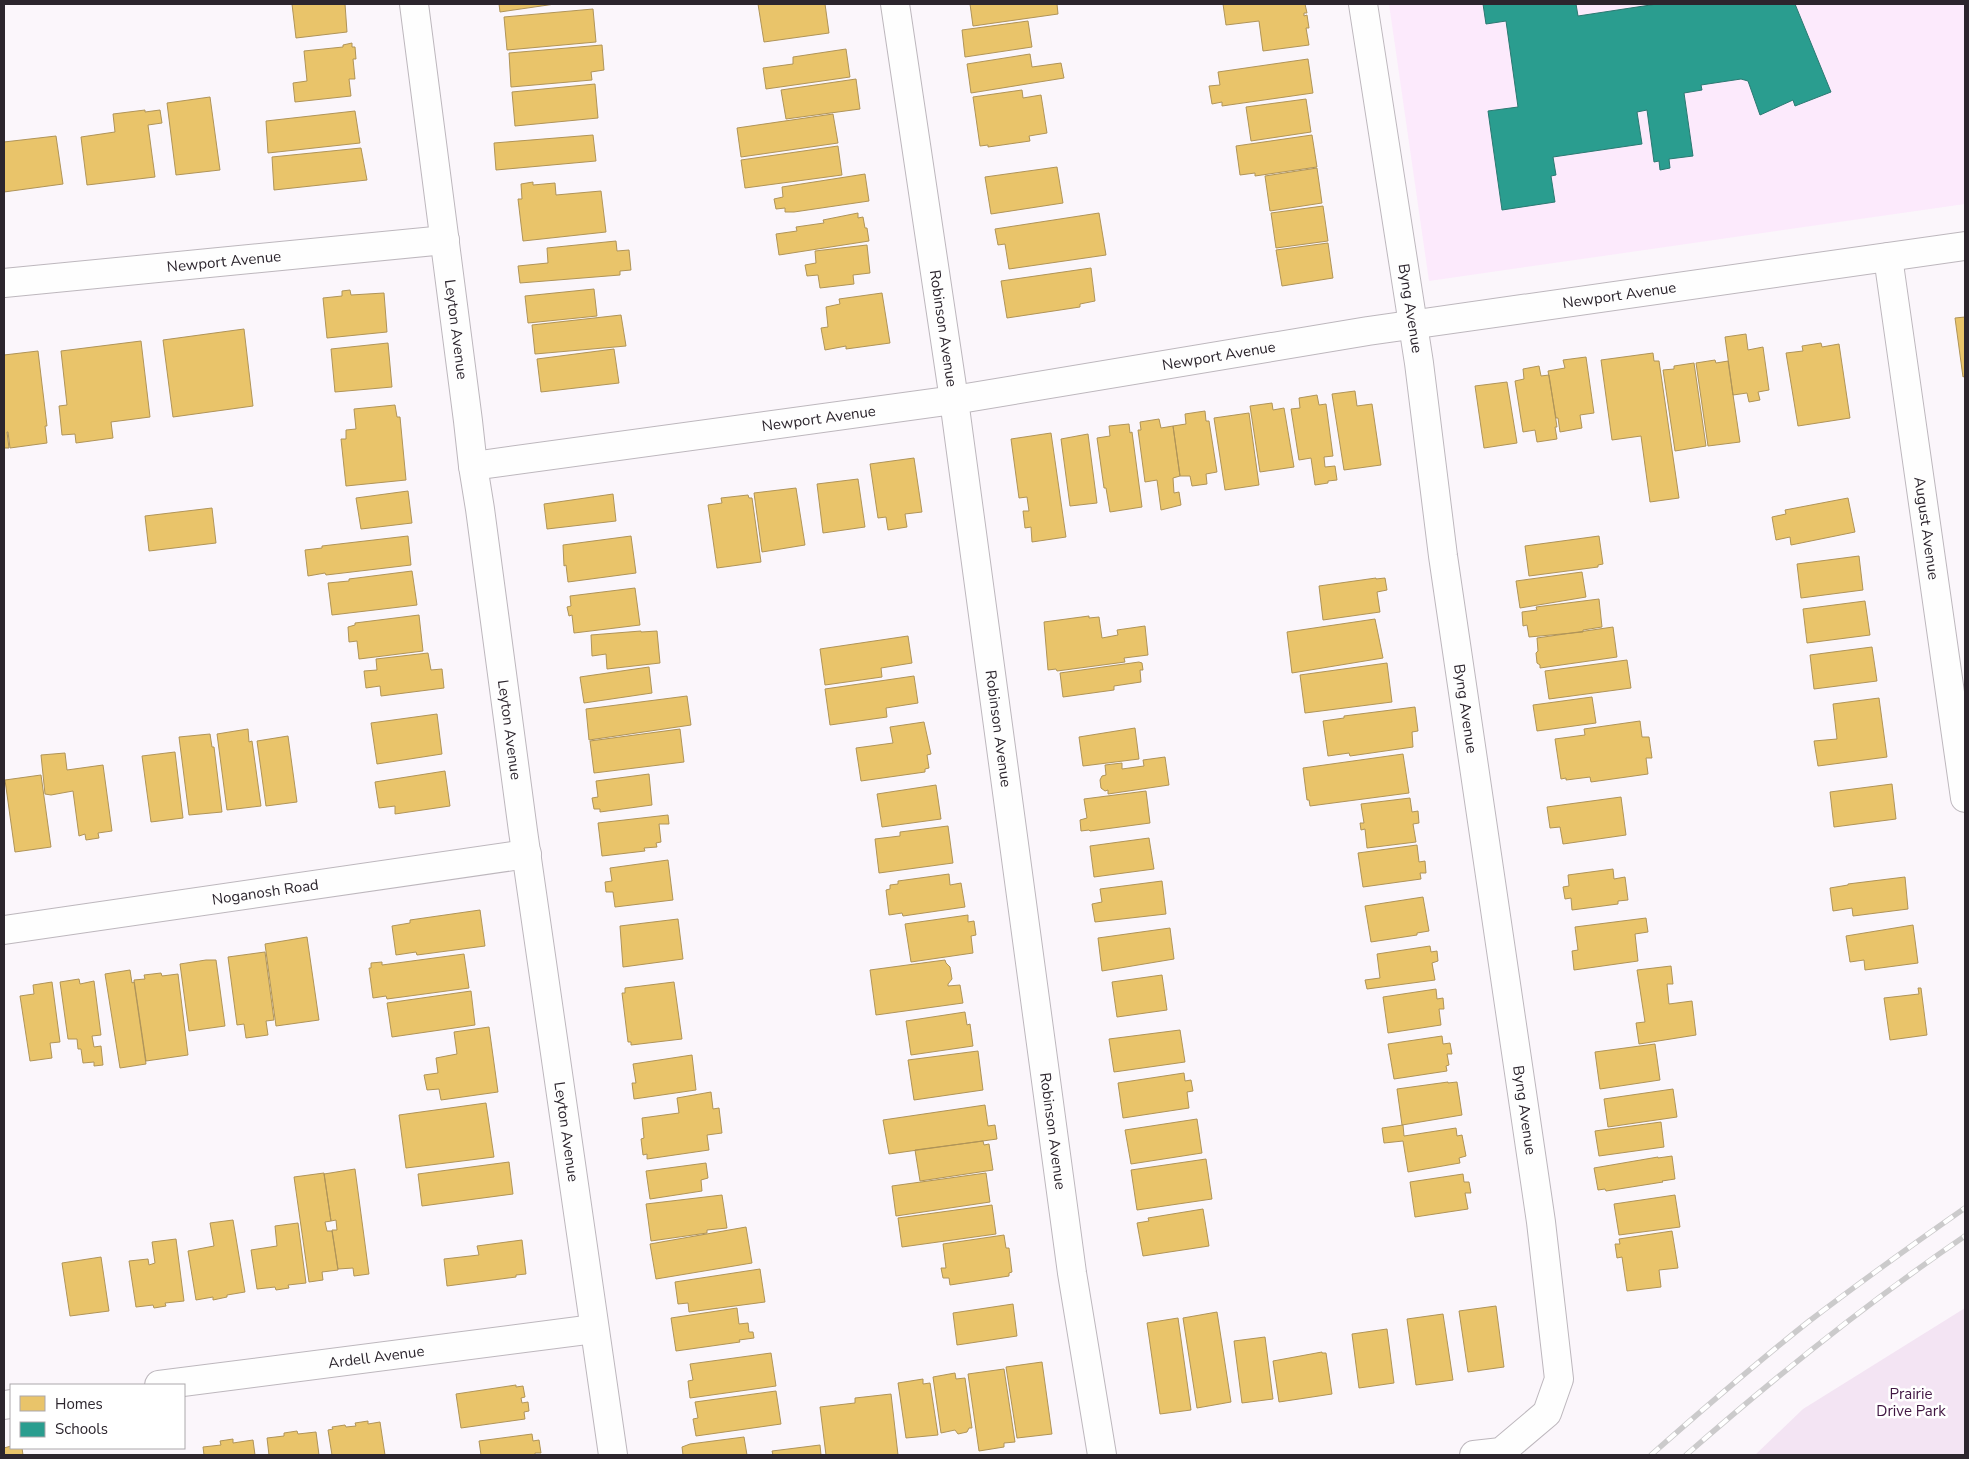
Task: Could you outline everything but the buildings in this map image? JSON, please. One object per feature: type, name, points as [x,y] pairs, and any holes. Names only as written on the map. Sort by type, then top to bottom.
[{"type":"street","name":"Leyton Avenue","points":[[414,4],[468,421],[472,466],[480,509],[612,1455]]},
{"type":"street","name":"Robinson Avenue","points":[[894,4],[954,400],[1072,1273],[1102,1455]]},
{"type":"street","name":"Byng Avenue","points":[[1363,4],[1413,326],[1443,556],[1541,1222],[1559,1379],[1547,1413],[1501,1452],[1474,1455]]},
{"type":"street","name":"Newport Avenue","points":[[4,283],[445,240]]},
{"type":"street","name":"Newport Avenue","points":[[472,466],[954,400],[1358,333],[1965,246]]},
{"type":"street","name":"August Avenue","points":[[1888,257],[1965,798]]},
{"type":"street","name":"Noganosh Road","points":[[4,930],[527,854]]},
{"type":"street","name":"Ardell Avenue","points":[[167,1384],[594,1329]]},
{"type":"shaded area","points":[[1389,4],[1965,4],[1965,204],[1429,281]]},
{"type":"green space","name":"Prairie Drive Park","points":[[1965,1308],[1965,1455],[1755,1455],[1803,1409]]},
{"type":"railway","points":[[1651,1455],[1808,1322],[1965,1208]]},
{"type":"railway","points":[[1686,1455],[1822,1341],[1965,1236]]}]
